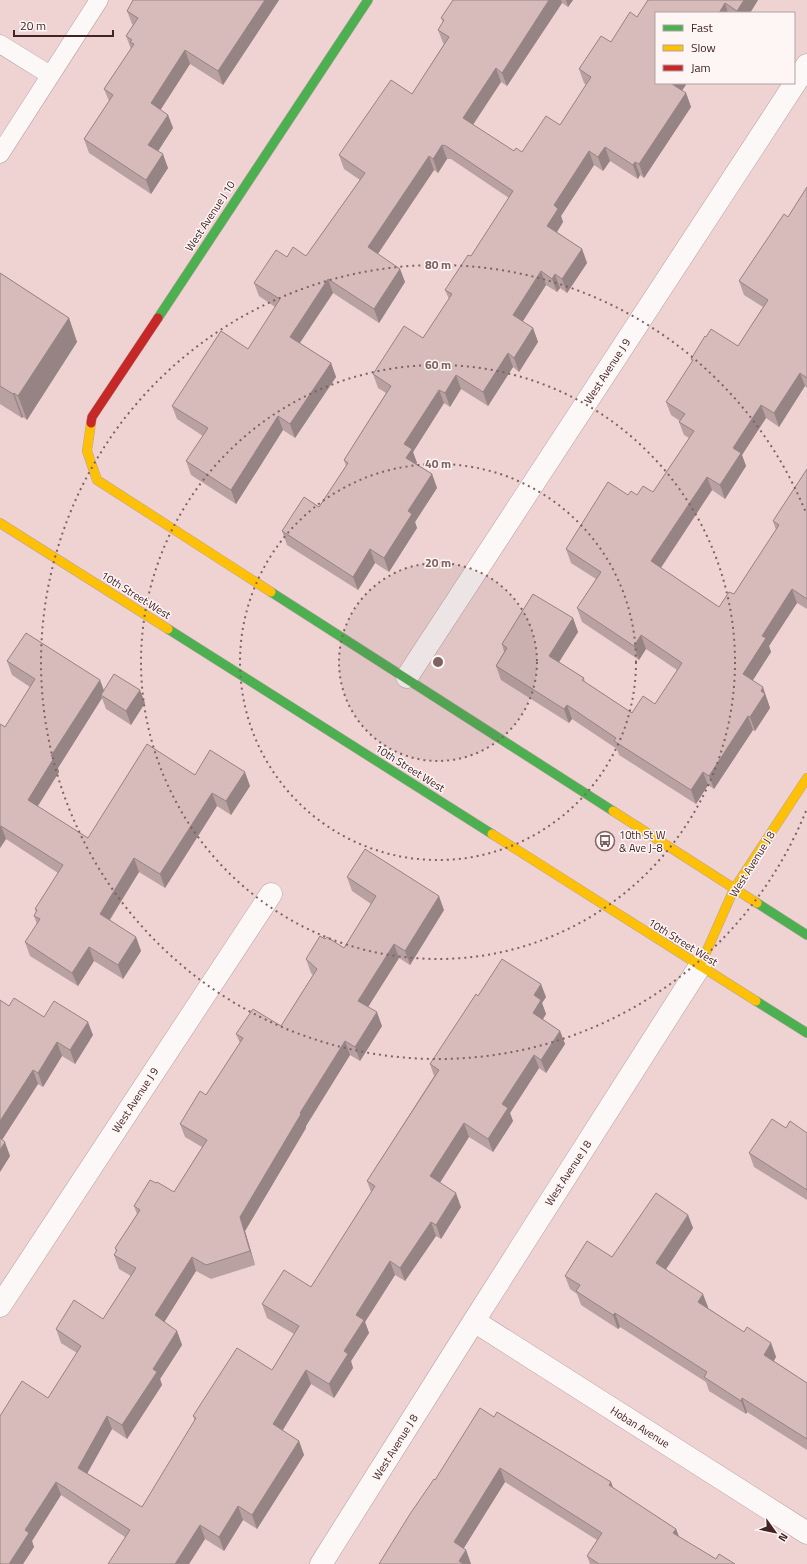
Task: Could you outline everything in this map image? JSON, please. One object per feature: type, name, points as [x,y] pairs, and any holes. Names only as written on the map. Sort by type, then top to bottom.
[{"type":"street","name":"West Avenue J 10","points":[[368,0],[92,417],[87,450],[97,480],[407,678]]},
{"type":"street","name":"West Avenue J 9","points":[[795,83],[807,65]]},
{"type":"street","name":"West Avenue J 9","points":[[407,678],[795,84]]},
{"type":"street","name":"10th Street West","points":[[0,523],[807,1033]]},
{"type":"street","points":[[407,678],[807,935]]},
{"type":"street","name":"West Avenue J 8","points":[[321,1564],[700,966],[734,889],[807,778]]},
{"type":"street","name":"West Avenue J 9","points":[[0,1306],[271,894]]},
{"type":"street","name":"Hoban Avenue","points":[[474,1321],[807,1533]]},
{"type":"lane","points":[[0,154],[99,0]]},
{"type":"lane","points":[[0,44],[50,75]]},
{"type":"building","points":[[133,0],[265,0],[218,71],[185,50],[151,103],[168,115],[148,145],[163,154],[146,180],[84,139],[113,95],[104,89],[134,44],[130,42],[132,40],[126,36],[138,18],[127,11]]},
{"type":"building","points":[[453,0],[549,0],[502,73],[496,68],[463,118],[514,151],[516,148],[522,152],[546,116],[560,125],[591,77],[579,69],[601,36],[611,42],[630,12],[637,17],[648,0],[744,0],[737,11],[725,3],[720,12],[655,12],[655,84],[672,84],[686,93],[639,164],[635,162],[633,165],[605,147],[598,157],[589,151],[554,205],[558,209],[547,226],[582,249],[562,279],[555,274],[552,279],[541,271],[513,315],[533,328],[514,358],[508,353],[483,392],[456,375],[445,393],[439,390],[404,444],[412,449],[406,458],[432,474],[408,511],[412,514],[384,558],[370,549],[353,577],[282,531],[304,497],[319,507],[348,463],[344,460],[391,386],[373,374],[404,326],[423,338],[452,294],[445,290],[468,255],[471,256],[513,191],[446,146],[442,145],[433,159],[429,156],[368,247],[400,269],[374,309],[328,279],[290,337],[331,363],[290,424],[278,416],[231,490],[186,461],[208,428],[172,406],[221,331],[248,349],[280,299],[254,283],[276,250],[287,257],[293,247],[306,256],[365,173],[339,155],[391,80],[412,94],[449,37],[438,30],[444,20],[441,18]]},
{"type":"building","points":[[807,187],[807,378],[800,373],[774,413],[761,405],[733,448],[741,453],[720,485],[707,477],[651,561],[719,607],[729,592],[734,594],[779,525],[773,521],[807,469],[807,599],[792,589],[762,636],[766,638],[743,674],[763,687],[761,691],[765,694],[750,717],[748,716],[709,776],[703,772],[691,790],[614,741],[616,738],[567,705],[564,709],[496,666],[507,648],[502,644],[533,594],[573,618],[549,656],[584,678],[582,680],[632,713],[643,696],[655,704],[682,663],[641,635],[634,646],[577,608],[601,572],[566,549],[608,482],[628,495],[631,491],[637,495],[643,486],[653,492],[694,431],[679,422],[685,414],[666,402],[693,360],[691,359],[705,336],[706,337],[711,329],[738,346],[768,300],[739,281],[784,214],[788,217]]},
{"type":"building","points":[[0,273],[69,318],[18,396],[0,386]]},
{"type":"building","points":[[26,633],[100,680],[51,756],[54,758],[28,800],[88,838],[147,744],[195,775],[210,750],[245,772],[226,801],[212,793],[160,874],[134,858],[100,914],[136,937],[118,965],[89,947],[72,973],[25,942],[40,919],[34,916],[37,910],[35,909],[63,865],[1,826],[0,827],[0,724],[5,727],[35,679],[7,661]]},
{"type":"building","points":[[114,674],[140,690],[126,711],[101,695]]},
{"type":"building","points":[[365,849],[439,896],[405,951],[394,944],[358,1001],[377,1012],[355,1047],[345,1041],[300,1113],[301,1114],[240,1217],[250,1251],[206,1265],[192,1257],[155,1315],[177,1331],[153,1369],[157,1372],[122,1425],[107,1416],[78,1468],[142,1507],[196,1418],[193,1416],[237,1348],[272,1370],[299,1326],[262,1304],[284,1270],[311,1287],[375,1186],[367,1181],[439,1070],[430,1064],[476,994],[478,996],[502,959],[541,984],[534,995],[541,1000],[533,1013],[560,1031],[541,1060],[534,1055],[502,1104],[508,1108],[488,1139],[464,1123],[430,1176],[456,1193],[436,1225],[431,1222],[400,1268],[390,1261],[356,1315],[364,1320],[344,1351],[348,1354],[329,1384],[306,1370],[273,1424],[299,1441],[252,1515],[238,1506],[219,1537],[200,1525],[175,1564],[108,1564],[130,1530],[56,1482],[25,1530],[29,1533],[9,1564],[0,1564],[0,1416],[22,1381],[48,1398],[81,1346],[56,1329],[74,1300],[103,1319],[136,1268],[114,1255],[117,1250],[115,1248],[140,1210],[134,1206],[150,1180],[156,1183],[157,1182],[174,1192],[207,1140],[180,1124],[200,1091],[206,1095],[243,1038],[236,1034],[253,1009],[281,1026],[317,969],[306,959],[320,936],[325,939],[327,937],[344,948],[376,896],[347,877]]},
{"type":"building","points":[[14,998],[44,1017],[54,1001],[88,1022],[70,1050],[57,1042],[38,1073],[33,1070],[0,1121],[0,1000],[9,1006]]},
{"type":"building","points":[[772,1119],[786,1128],[790,1121],[807,1133],[807,1190],[749,1153]]},
{"type":"building","points":[[0,1138],[5,1142],[0,1150]]},
{"type":"building","points":[[656,1193],[688,1215],[656,1263],[703,1294],[698,1302],[744,1332],[747,1327],[771,1343],[764,1355],[807,1383],[807,1439],[742,1398],[741,1401],[704,1377],[707,1372],[615,1313],[613,1315],[576,1291],[580,1285],[565,1276],[587,1241],[612,1257]]},
{"type":"building","points":[[480,1408],[494,1417],[497,1412],[611,1482],[609,1485],[676,1529],[673,1533],[716,1559],[719,1554],[735,1564],[599,1564],[587,1556],[602,1533],[500,1468],[454,1542],[466,1550],[459,1561],[463,1564],[379,1564],[410,1514],[434,1479],[435,1480]]},
{"type":"traffic: fast","points":[[158,318],[368,0]]},
{"type":"traffic: fast","points":[[271,592],[613,811]]},
{"type":"traffic: fast","points":[[168,629],[492,834]]},
{"type":"traffic: fast","points":[[757,903],[807,935]]},
{"type":"traffic: fast","points":[[756,1001],[807,1033]]},
{"type":"traffic: slow","points":[[91,423],[87,451],[97,480],[271,592]]},
{"type":"traffic: slow","points":[[0,523],[168,629]]},
{"type":"traffic: slow","points":[[700,966],[734,889],[807,778]]},
{"type":"traffic: slow","points":[[613,811],[757,903]]},
{"type":"traffic: slow","points":[[492,834],[756,1001]]},
{"type":"traffic: jam","points":[[91,423],[92,417],[158,318]]},
{"type":"place","name":"10th St W & Ave J-8","points":[[605,841]]}]
